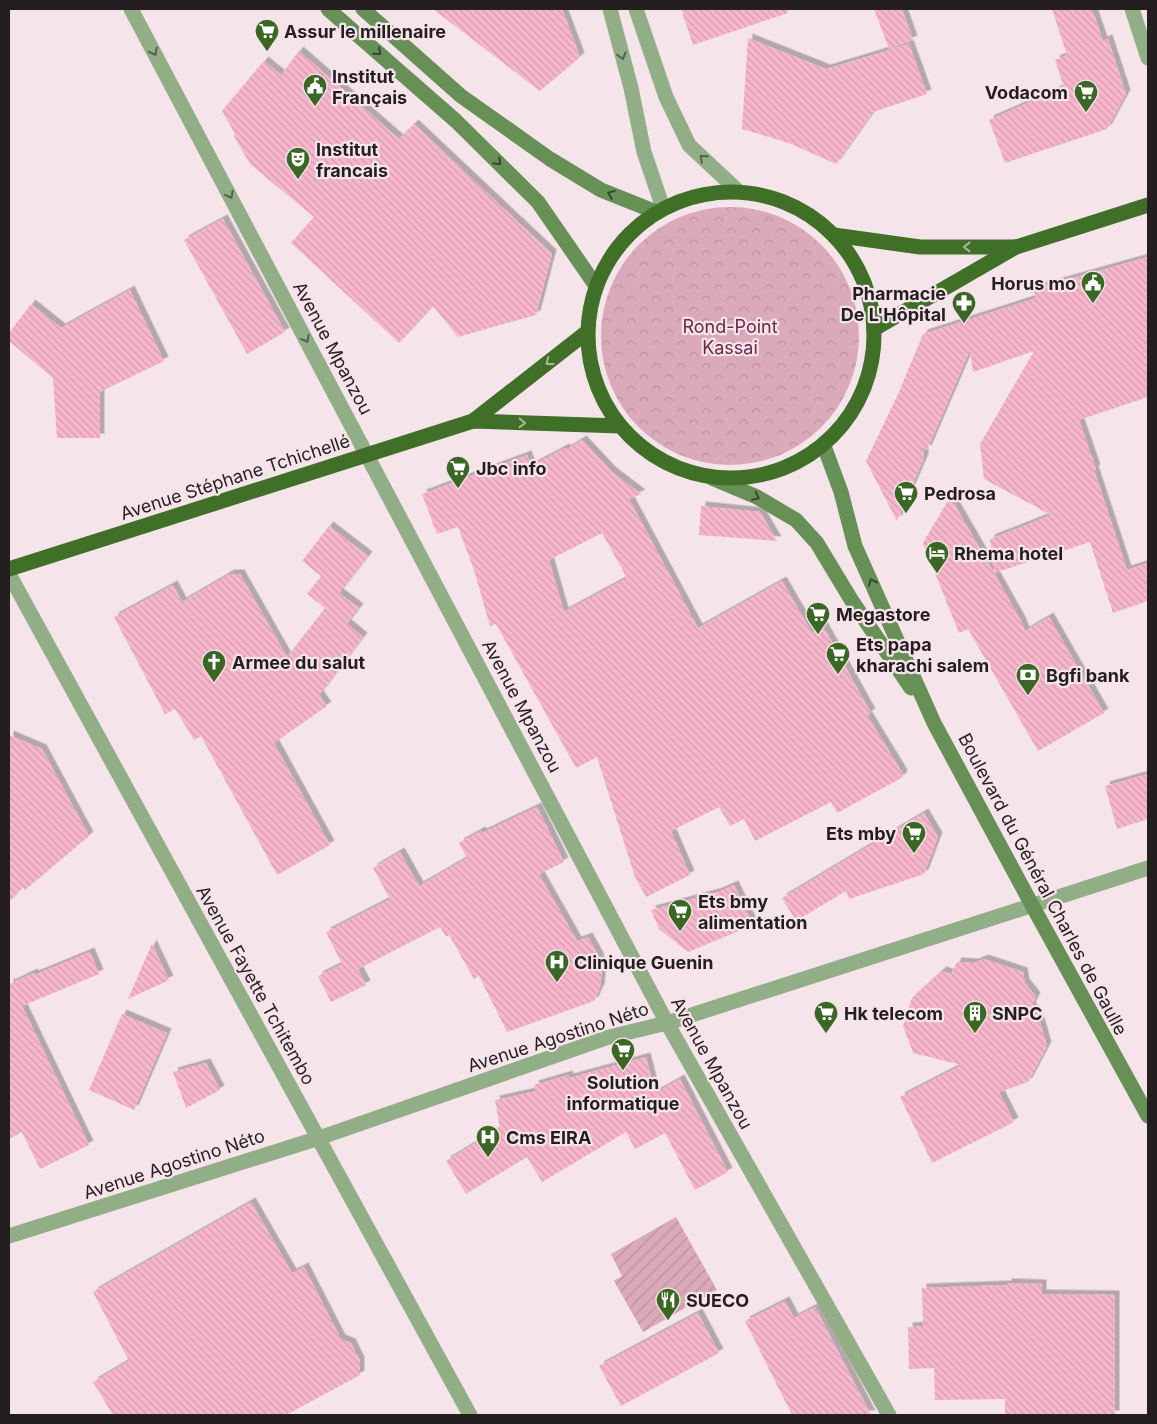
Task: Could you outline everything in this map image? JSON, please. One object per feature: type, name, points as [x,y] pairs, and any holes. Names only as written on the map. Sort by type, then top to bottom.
[{"type":"highway","points":[[738,191],[774,197],[806,212],[834,235],[855,263],[869,295],[874,329],[872,362],[862,394],[846,421],[824,446],[790,467],[752,478],[712,478],[677,469],[646,452],[620,426],[602,398],[591,366],[588,332],[596,286],[620,244],[659,210],[699,194],[738,191]]},
{"type":"highway","points":[[874,329],[1016,247],[1148,205]]},
{"type":"highway","points":[[834,235],[920,247],[1016,247]]},
{"type":"highway","name":"Avenue Stéphane Tchichellé","points":[[473,421],[588,332]]},
{"type":"highway","name":"Avenue Stéphane Tchichellé","points":[[9,568],[473,421],[620,426]]},
{"type":"main road","points":[[328,9],[456,121],[538,202],[596,286]]},
{"type":"main road","points":[[363,9],[461,96],[550,160],[601,190],[659,210]]},
{"type":"main road","name":"Boulevard du Général Charles de Gaulle","points":[[824,446],[841,492],[855,546],[934,723],[1148,1116]]},
{"type":"main road","name":"Boulevard du Général Charles de Gaulle","points":[[712,478],[757,497],[796,520],[817,543],[852,601],[934,723]]},
{"type":"street","name":"Avenue Mpanzou","points":[[131,9],[368,454],[667,1023],[889,1415]]},
{"type":"street","points":[[610,9],[631,88],[644,152],[659,210]]},
{"type":"street","points":[[636,9],[666,97],[689,145],[738,191]]},
{"type":"street","points":[[1132,9],[1148,58]]},
{"type":"street","name":"Avenue Fayette Tchitembo","points":[[9,574],[470,1415]]},
{"type":"street","name":"Avenue Agostino Néto","points":[[9,1236],[319,1138],[609,1037],[667,1023],[1148,868]]},
{"type":"green space","name":"Rond-Point Kassai","points":[[730,207],[755,210],[791,222],[812,236],[830,254],[844,275],[849,287],[856,311],[859,336],[856,361],[844,397],[830,418],[812,436],[791,450],[779,455],[755,462],[730,465],[705,462],[669,450],[648,436],[630,418],[616,397],[611,385],[604,361],[601,336],[604,311],[616,275],[630,254],[648,236],[669,222],[681,217],[705,210]]},
{"type":"green space","points":[[676,1217],[717,1290],[643,1332],[614,1281],[622,1276],[611,1254]]},
{"type":"building","points":[[433,9],[562,9],[580,57],[540,91]]},
{"type":"building","points":[[681,9],[787,9],[788,13],[693,45]]},
{"type":"building","points":[[874,9],[902,9],[913,40],[889,49]]},
{"type":"building","points":[[1052,9],[1092,9],[1103,41],[1108,39],[1126,94],[1107,129],[1005,163],[989,120],[1064,87],[1055,60],[1067,55]]},
{"type":"building","points":[[748,38],[826,69],[909,44],[927,94],[873,112],[836,164],[789,143],[742,129]]},
{"type":"building","points":[[299,51],[399,139],[414,124],[552,254],[536,315],[458,337],[433,306],[399,343],[291,243],[314,217],[250,164],[222,111],[264,61],[281,75]]},
{"type":"building","points":[[223,219],[285,332],[247,354],[184,240]]},
{"type":"building","points":[[1148,257],[1148,397],[1079,420],[1127,570],[1148,563],[1148,601],[1113,613],[1090,542],[994,573],[990,539],[1051,515],[984,479],[980,444],[1034,351],[973,372],[970,350],[927,450],[921,447],[924,452],[924,458],[897,521],[866,461],[899,392],[923,334],[1036,298],[1033,289]]},
{"type":"building","points":[[130,290],[164,361],[100,392],[100,438],[57,438],[53,378],[9,341],[9,333],[31,304],[61,328]]},
{"type":"building","points":[[582,440],[612,472],[641,494],[629,499],[698,628],[782,581],[812,633],[823,626],[871,713],[867,715],[903,774],[903,777],[837,813],[831,802],[755,841],[744,819],[730,826],[719,807],[671,831],[690,875],[646,897],[635,877],[597,757],[576,768],[496,624],[490,626],[474,570],[458,527],[437,534],[422,494],[527,455],[531,466],[565,448],[566,450]],"holes":[[[602,533],[627,578],[564,612],[549,560]]]},
{"type":"building","points":[[950,497],[1025,631],[1049,617],[1104,713],[1038,751],[968,629],[959,633],[923,543]]},
{"type":"building","points":[[701,506],[760,512],[777,541],[699,535]]},
{"type":"building","points":[[329,526],[368,556],[339,593],[359,608],[347,624],[363,637],[319,695],[327,706],[274,743],[330,845],[277,875],[201,736],[194,740],[175,709],[165,714],[114,617],[173,585],[182,602],[230,574],[240,574],[287,657],[325,608],[307,594],[321,576],[302,561]]},
{"type":"building","points":[[9,735],[42,749],[89,836],[25,890],[23,887],[9,902]]},
{"type":"building","points":[[1148,774],[1148,819],[1117,829],[1105,786]]},
{"type":"building","points":[[537,807],[564,862],[539,874],[577,941],[588,937],[599,957],[602,970],[600,988],[594,1001],[507,1032],[479,976],[474,979],[449,935],[446,937],[440,927],[358,969],[366,985],[331,1002],[318,976],[342,964],[326,932],[390,899],[373,868],[400,852],[419,886],[467,858],[459,843],[481,831],[482,833]]},
{"type":"building","points":[[924,813],[938,837],[924,874],[849,899],[846,891],[796,921],[782,898]]},
{"type":"building","points":[[734,885],[753,925],[688,952],[659,929],[651,910],[718,892]]},
{"type":"building","points":[[152,944],[169,980],[128,999]]},
{"type":"building","points":[[90,952],[99,974],[22,1006],[89,1145],[40,1169],[22,1132],[9,1139],[9,980],[10,984],[33,973],[34,975]]},
{"type":"building","name":"SNPC","points":[[984,959],[1023,972],[1025,983],[1036,997],[1031,1007],[1037,1012],[1047,1046],[1028,1082],[999,1092],[1014,1122],[932,1163],[900,1097],[962,1065],[913,1053],[903,1026],[912,998],[942,971],[951,974],[957,962],[974,963]]},
{"type":"building","points":[[122,1014],[167,1033],[134,1110],[89,1090]]},
{"type":"building","points":[[646,1057],[655,1093],[680,1079],[728,1172],[695,1190],[665,1133],[635,1149],[626,1132],[542,1182],[527,1157],[466,1194],[446,1161],[500,1128],[495,1100],[536,1091],[534,1085],[568,1075],[569,1078]]},
{"type":"building","points":[[206,1063],[220,1090],[186,1108],[173,1072]]},
{"type":"building","points":[[251,1202],[292,1273],[304,1267],[341,1339],[351,1343],[360,1361],[360,1375],[286,1415],[113,1415],[93,1382],[129,1361],[93,1292]]},
{"type":"building","points":[[1007,1283],[1042,1284],[1042,1294],[1115,1295],[1115,1415],[1005,1415],[1005,1399],[935,1400],[934,1368],[909,1369],[908,1327],[923,1326],[922,1288],[1007,1285]]},
{"type":"building","points":[[785,1301],[794,1318],[815,1307],[871,1415],[792,1415],[745,1321]]},
{"type":"building","points":[[698,1313],[719,1353],[621,1406],[599,1366]]},
{"type":"place","name":"Assur le millenaire","points":[[267,52]]},
{"type":"place","name":"Institut Français","points":[[315,107]]},
{"type":"place","name":"Vodacom","points":[[1086,113]]},
{"type":"place","name":"Institut francais","points":[[298,180]]},
{"type":"place","name":"Horus mo","points":[[1093,304]]},
{"type":"place","name":"Pharmacie De L'Hôpital","points":[[964,324]]},
{"type":"place","name":"Jbc info","points":[[458,489]]},
{"type":"place","name":"Pedrosa","points":[[906,514]]},
{"type":"place","name":"Rhema hotel","points":[[937,574]]},
{"type":"place","name":"Megastore","points":[[818,635]]},
{"type":"place","name":"Ets papa kharachi salem","points":[[838,675]]},
{"type":"place","name":"Armee du salut","points":[[214,683]]},
{"type":"place","name":"Bgfi bank","points":[[1028,696]]},
{"type":"place","name":"Ets mby","points":[[914,854]]},
{"type":"place","name":"Ets bmy alimentation","points":[[680,932]]},
{"type":"place","name":"Clinique Guenin","points":[[557,983]]},
{"type":"place","name":"Hk telecom","points":[[826,1034]]},
{"type":"place","name":"SNPC","points":[[975,1034]]},
{"type":"place","name":"Solution informatique","points":[[623,1071]]},
{"type":"place","name":"Cms EIRA","points":[[488,1158]]},
{"type":"place","name":"SUECO","points":[[668,1321]]}]
